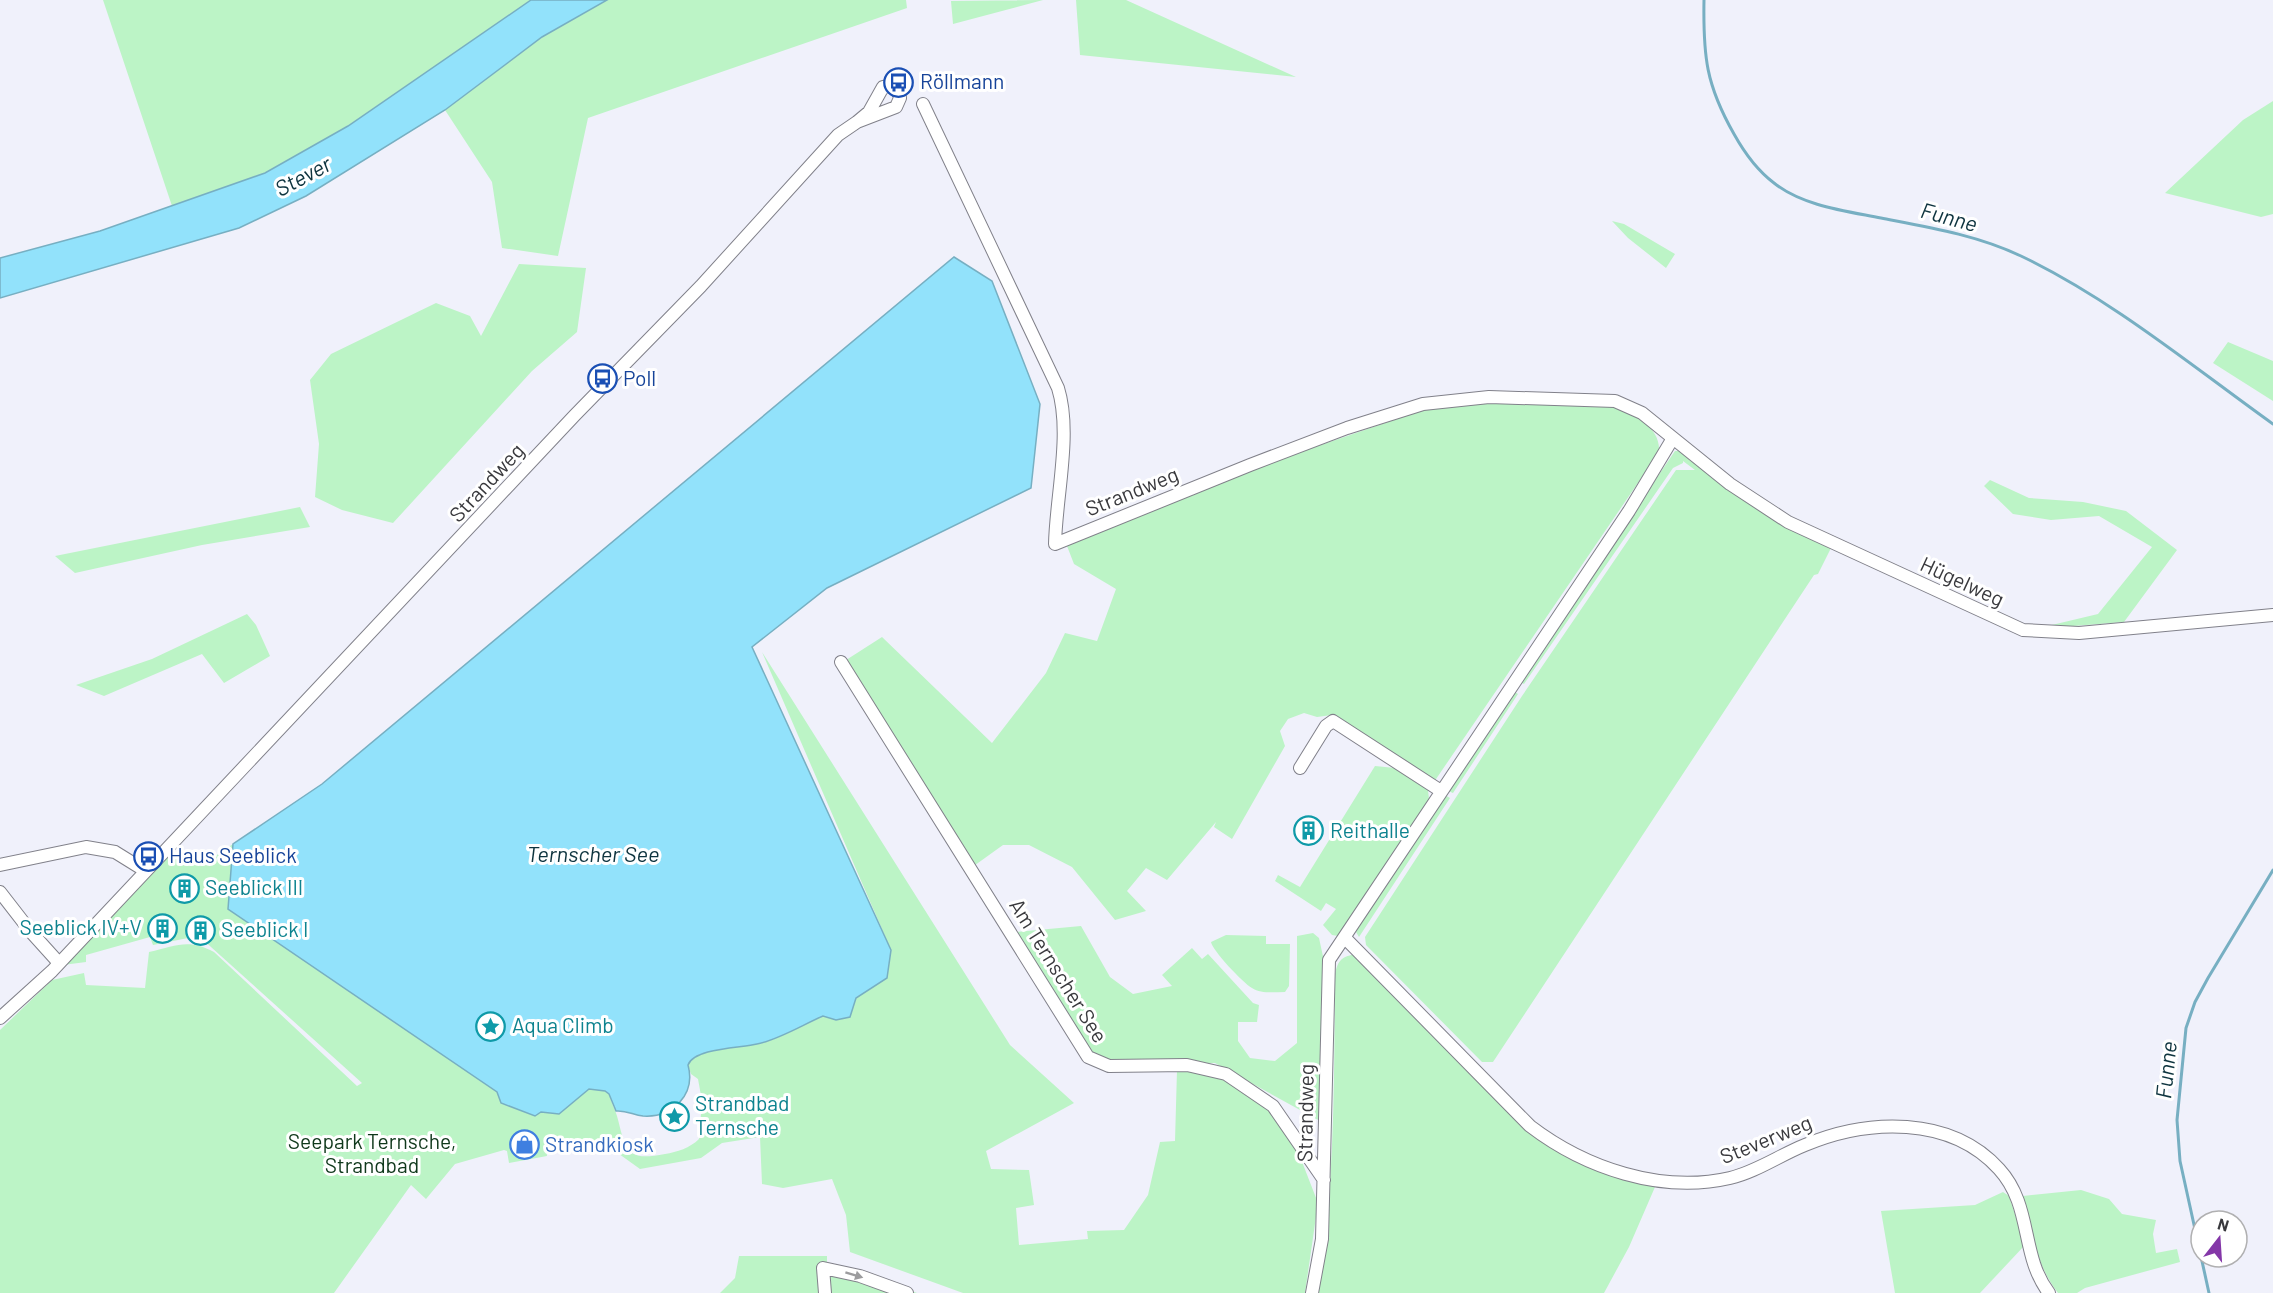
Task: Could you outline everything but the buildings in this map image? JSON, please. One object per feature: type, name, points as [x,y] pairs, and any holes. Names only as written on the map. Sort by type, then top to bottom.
[{"type":"street","name":"Strandweg","points":[[923,104],[1061,398],[1064,408],[1064,431],[1055,544],[1347,428],[1423,405],[1489,397],[1615,401],[1642,413],[1673,438],[1629,511],[1441,791],[1346,938],[1329,960],[1322,1239],[1312,1293]]},
{"type":"street","name":"Strandweg","points":[[0,1018],[59,963],[144,870],[701,286],[838,135],[857,123]]},
{"type":"street","name":"Hügelweg","points":[[1673,438],[1730,484],[1788,522],[2024,630],[2079,633],[2273,615]]},
{"type":"street","name":"Am Ternscher See","points":[[841,662],[1088,1057],[1109,1066],[1187,1065],[1226,1074],[1273,1106],[1324,1179]]},
{"type":"street","points":[[1300,768],[1326,726],[1334,722],[1441,791]]},
{"type":"street","points":[[0,865],[86,847],[115,852],[144,870]]},
{"type":"street","points":[[0,892],[30,932],[59,963]]},
{"type":"street","name":"Steverweg","points":[[1346,938],[1530,1126],[1562,1148],[1614,1169],[1669,1183],[1720,1180],[1742,1174],[1828,1136],[1881,1126],[1931,1131],[1970,1145],[1999,1169],[2012,1185],[2020,1203],[2037,1272],[2049,1293]]},
{"type":"street","points":[[825,1293],[824,1268],[860,1276],[907,1293]]},
{"type":"green space","points":[[103,0],[531,0],[348,126],[265,173],[172,206]]},
{"type":"green space","points":[[607,0],[906,0],[907,8],[588,118],[558,256],[502,248],[492,182],[445,110],[542,37]]},
{"type":"green space","points":[[1043,0],[953,24],[951,1]]},
{"type":"green space","points":[[1076,0],[1126,0],[1296,77],[1080,55]]},
{"type":"green space","points":[[2273,101],[2273,214],[2261,217],[2165,193],[2243,120]]},
{"type":"green space","points":[[1612,221],[1624,224],[1675,254],[1666,268],[1628,238]]},
{"type":"green space","points":[[519,264],[586,268],[577,332],[532,371],[393,523],[342,510],[315,497],[319,444],[310,380],[331,354],[436,303],[470,316],[481,336]]},
{"type":"green space","points":[[2228,342],[2273,361],[2273,401],[2213,363]]},
{"type":"green space","points":[[1469,402],[1616,406],[1638,418],[1651,429],[1659,443],[1659,452],[1434,782],[1332,715],[1317,717],[1304,713],[1288,719],[1280,731],[1285,746],[1232,839],[1214,827],[1216,822],[1167,880],[1146,868],[1127,891],[1146,911],[1115,920],[1072,867],[1029,845],[1003,845],[971,868],[843,662],[882,637],[992,743],[1046,673],[1065,633],[1097,641],[1116,589],[1074,564],[1067,546],[1280,459],[1420,411]]},
{"type":"green space","points":[[1675,451],[1683,451],[1832,546],[1818,574],[1814,575],[1493,1062],[1482,1062],[1366,945],[1365,937],[1522,696],[1676,470],[1695,470],[1683,461],[1673,468],[1524,684],[1518,681]]},
{"type":"green space","points":[[1990,480],[2029,498],[2083,502],[2126,511],[2177,550],[2124,622],[2035,629],[2098,614],[2152,547],[2099,516],[2051,520],[2013,514],[1984,486]]},
{"type":"green space","points":[[300,507],[310,527],[202,545],[75,573],[55,556]]},
{"type":"green space","points":[[247,614],[256,625],[270,656],[224,683],[202,654],[104,696],[76,685],[152,659]]},
{"type":"green space","name":"Seepark Ternsche, Strandbad","points":[[762,652],[1010,1045],[1074,1103],[986,1151],[991,1169],[1029,1170],[1034,1205],[1016,1208],[1019,1245],[1088,1239],[1087,1231],[1124,1230],[1148,1195],[1160,1142],[1175,1141],[1177,1070],[1220,1075],[1268,1106],[1299,1154],[1318,1203],[1305,1293],[963,1293],[850,1252],[846,1215],[832,1179],[783,1188],[762,1184],[760,1137],[722,1143],[701,1158],[640,1169],[601,1141],[584,1140],[546,1146],[547,1156],[509,1163],[507,1151],[504,1150],[455,1164],[426,1199],[411,1185],[334,1293],[0,1293],[0,1030],[52,980],[84,973],[86,985],[145,988],[149,952],[182,944],[197,945],[214,952],[357,1086],[362,1083],[201,938],[193,937],[153,945],[150,937],[86,955],[86,962],[63,965],[163,857],[214,857],[233,844],[229,909],[497,1092],[513,1107],[535,1116],[541,1112],[559,1114],[589,1089],[605,1091],[609,1094],[625,1145],[634,1154],[652,1156],[670,1153],[692,1145],[699,1139],[702,1101],[698,1079],[691,1074],[688,1065],[692,1059],[708,1052],[766,1042],[824,1016],[836,1020],[856,998],[887,978],[891,950]]},
{"type":"green space","points":[[1512,690],[1518,694],[1453,793],[1446,790]]},
{"type":"green space","points":[[1375,766],[1395,768],[1428,790],[1429,799],[1343,930],[1338,936],[1332,935],[1323,925],[1336,909],[1326,903],[1321,911],[1275,881],[1278,875],[1300,887]]},
{"type":"green space","points":[[1443,794],[1450,798],[1359,937],[1356,932],[1359,923]]},
{"type":"green space","points":[[1081,926],[1110,977],[1133,994],[1172,986],[1162,975],[1192,948],[1202,959],[1208,954],[1253,1003],[1259,1005],[1257,1022],[1238,1022],[1238,1041],[1250,1058],[1275,1061],[1297,1043],[1297,936],[1313,933],[1319,938],[1324,961],[1320,1121],[1215,1063],[1110,1064],[1088,1057],[1015,932]]},
{"type":"green space","points":[[1226,935],[1266,936],[1266,944],[1290,944],[1289,986],[1285,992],[1259,991],[1242,980],[1222,959],[1211,942]]},
{"type":"green space","points":[[1357,954],[1529,1131],[1589,1165],[1655,1187],[1629,1247],[1604,1293],[1318,1293],[1331,1174],[1335,974],[1342,960]]},
{"type":"green space","points":[[2081,1190],[2109,1199],[2122,1214],[2156,1220],[2153,1234],[2156,1253],[2177,1249],[2180,1262],[2085,1288],[2077,1293],[2058,1293],[2039,1259],[2023,1196]]},
{"type":"green space","points":[[2003,1192],[2009,1196],[2025,1245],[1980,1293],[1895,1293],[1881,1211],[1975,1205]]},
{"type":"green space","points":[[739,1256],[827,1256],[827,1265],[860,1273],[917,1293],[720,1293],[735,1278]]},
{"type":"water","name":"Stever","points":[[531,0],[607,0],[542,37],[445,110],[306,196],[239,228],[0,298],[0,258],[100,231],[265,173],[348,126]]},
{"type":"water","name":"Ternscher See","points":[[954,257],[992,281],[1040,404],[1031,488],[827,588],[752,647],[891,950],[887,978],[856,998],[850,1017],[836,1020],[823,1016],[765,1042],[699,1055],[688,1065],[690,1076],[685,1094],[680,1102],[664,1113],[643,1116],[616,1111],[609,1094],[605,1091],[589,1089],[559,1114],[541,1112],[535,1116],[501,1103],[497,1092],[228,909],[233,844],[322,784]]},
{"type":"waterway","name":"Funne","points":[[1704,0],[1704,38],[1708,70],[1717,100],[1742,148],[1774,183],[1785,191],[1811,202],[1839,210],[1952,233],[1987,242],[2021,256],[2087,292],[2119,313],[2273,424]]},
{"type":"waterway","name":"Funne","points":[[2209,1293],[2180,1161],[2177,1120],[2186,1028],[2195,1002],[2208,978],[2273,870]]},
{"type":"place","name":"Röllmann","points":[[899,82]]},
{"type":"place","name":"Poll","points":[[602,379]]},
{"type":"place","name":"Reithalle","points":[[1309,831]]},
{"type":"place","name":"Haus Seeblick","points":[[148,856]]},
{"type":"place","name":"Seeblick III","points":[[184,888]]},
{"type":"place","name":"Seeblick IV+V","points":[[163,928]]},
{"type":"place","name":"Seeblick I","points":[[200,930]]},
{"type":"place","name":"Aqua Climb","points":[[491,1026]]},
{"type":"place","name":"Strandbad Ternsche","points":[[674,1116]]},
{"type":"place","name":"Strandkiosk","points":[[524,1145]]}]
